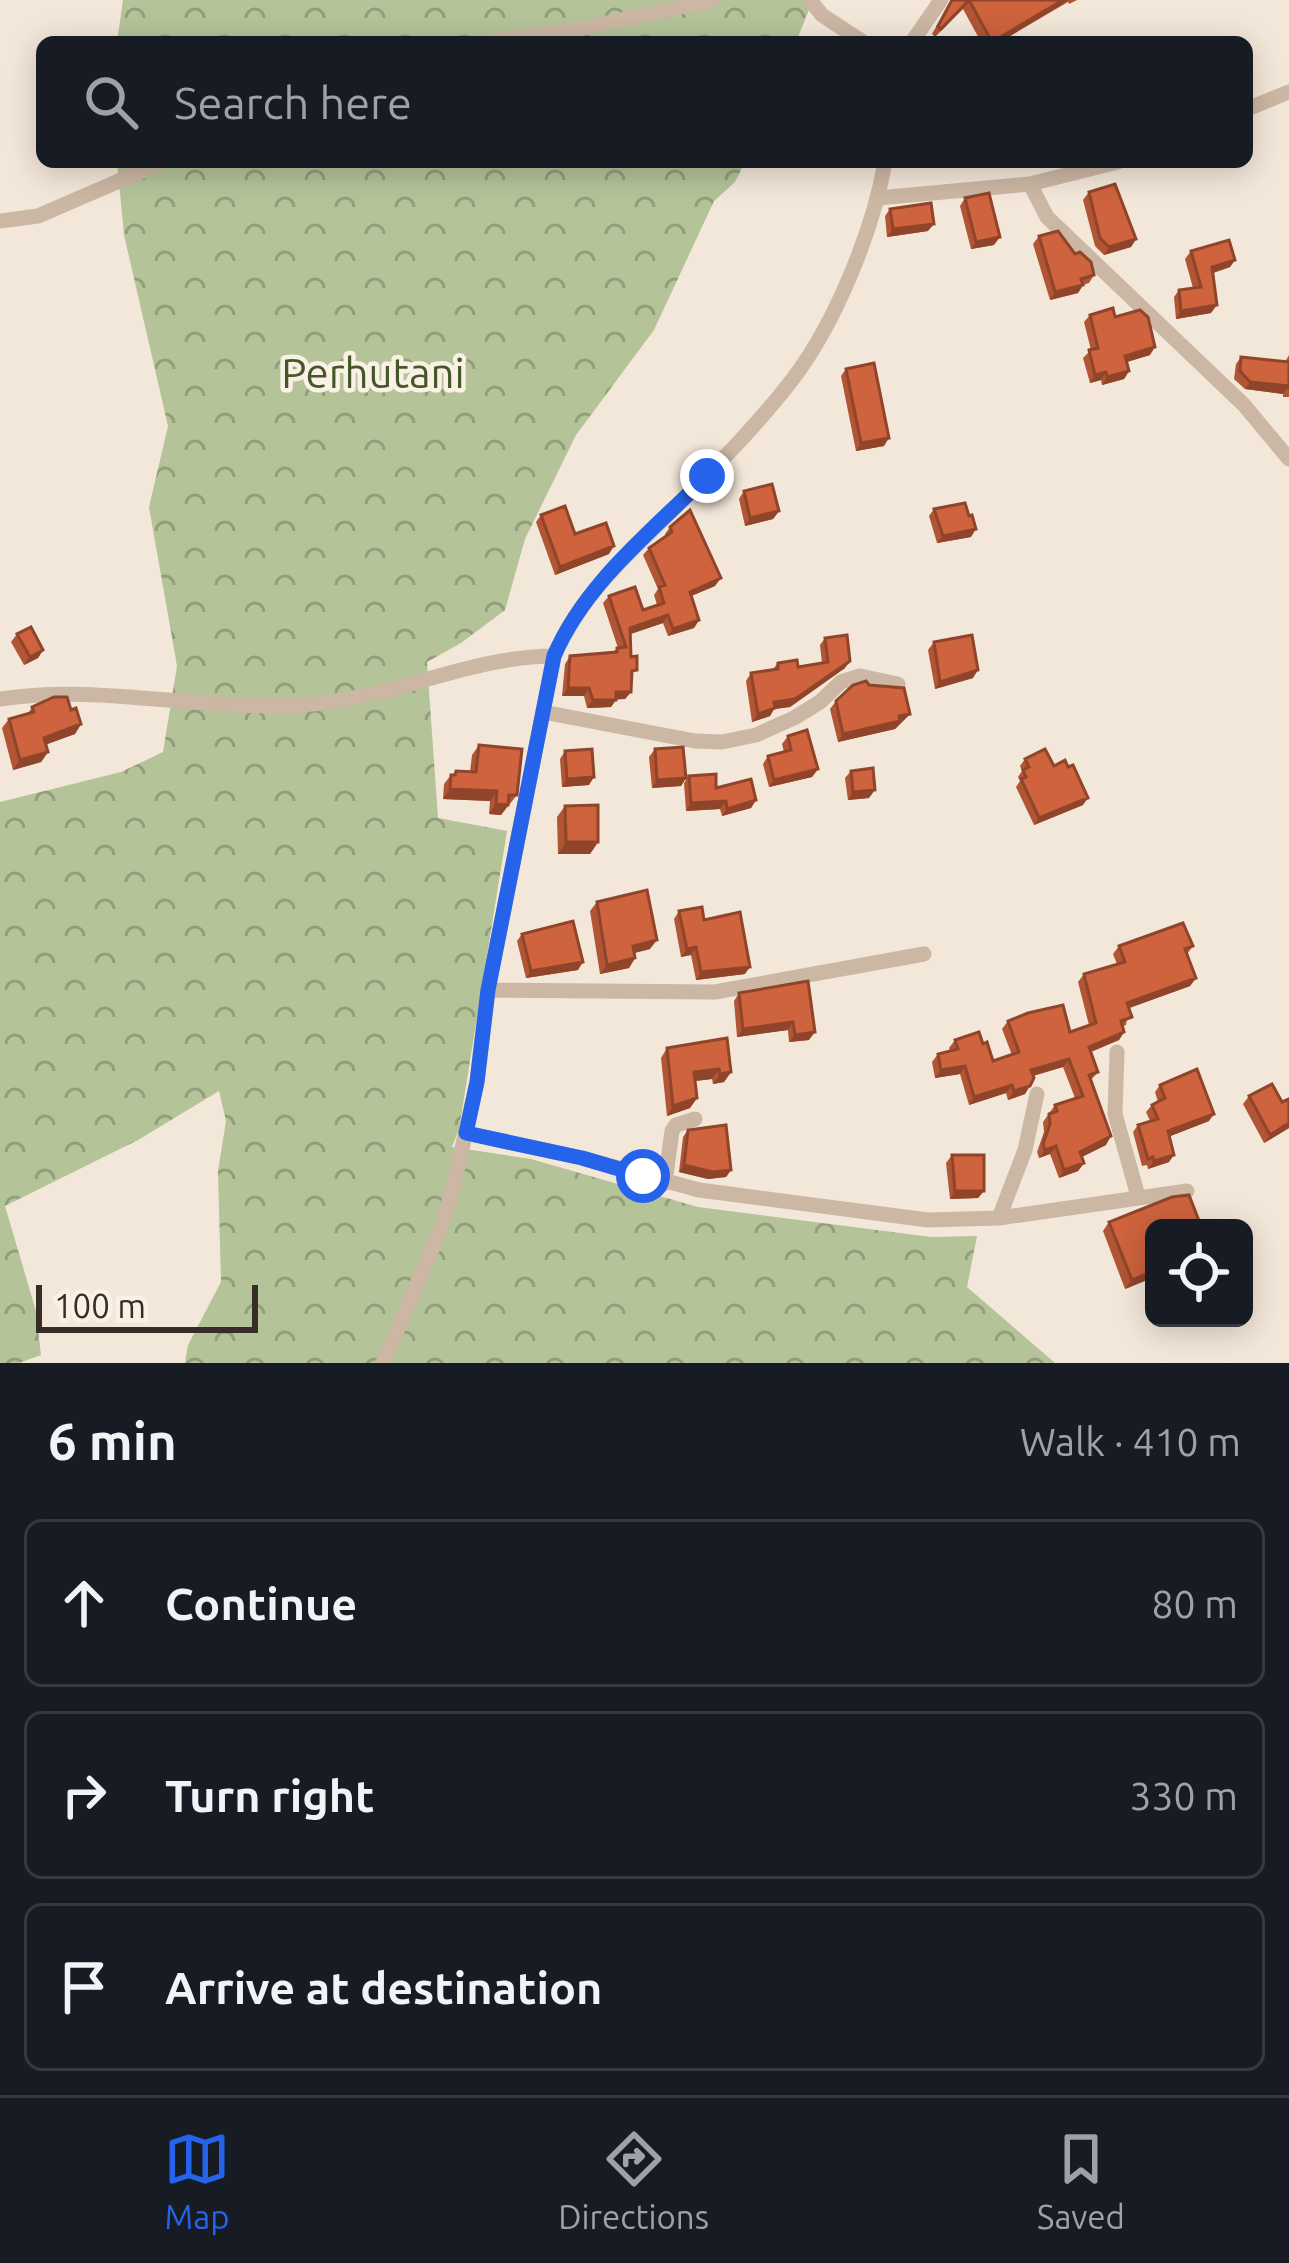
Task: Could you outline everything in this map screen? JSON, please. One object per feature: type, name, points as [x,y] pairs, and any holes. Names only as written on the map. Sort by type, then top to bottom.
[{"type":"street","points":[[529,36],[713,0]]},
{"type":"street","points":[[810,0],[854,36]]},
{"type":"street","points":[[916,36],[941,0]]},
{"type":"street","points":[[1253,107],[1289,92]]},
{"type":"street","points":[[0,221],[38,216],[149,168]]},
{"type":"street","points":[[382,1363],[440,1231],[466,1133],[488,990],[554,656],[575,615],[608,574],[707,476],[791,382],[820,334],[878,198],[884,168]]},
{"type":"street","points":[[878,198],[1030,184],[1094,168]]},
{"type":"street","points":[[1030,184],[1047,217],[1244,405],[1289,459]]},
{"type":"street","points":[[0,699],[90,692],[181,702],[326,703],[527,656],[554,656]]},
{"type":"street","points":[[543,712],[722,742],[757,735],[794,718],[842,682],[860,676],[898,684]]},
{"type":"street","points":[[488,990],[716,992],[924,954]]},
{"type":"street","points":[[1117,1052],[1115,1114],[1138,1196]]},
{"type":"street","points":[[999,1218],[1024,1150],[1037,1094]]},
{"type":"street","points":[[665,1183],[672,1131],[695,1119]]},
{"type":"street","points":[[466,1133],[582,1158],[665,1183],[928,1220],[999,1218],[1187,1191]]},
{"type":"green space","points":[[123,0],[813,0],[798,36],[118,36]]},
{"type":"green space","name":"Perhutani","points":[[118,168],[742,168],[735,182],[714,201],[654,330],[576,435],[525,539],[505,610],[427,662],[438,818],[507,831],[459,1129],[452,1147],[531,1159],[698,1207],[931,1237],[977,1236],[967,1287],[1055,1363],[185,1363],[188,1345],[221,1282],[218,1171],[226,1121],[219,1091],[138,1140],[5,1206],[36,1311],[41,1355],[19,1363],[0,1363],[0,802],[121,772],[163,752],[177,666],[149,507],[168,426],[124,235]]},
{"type":"building","points":[[952,0],[969,0],[941,29],[938,26]]},
{"type":"building","points":[[969,0],[1063,0],[1002,36],[989,36]]},
{"type":"building","points":[[1115,184],[1136,239],[1109,247],[1100,238],[1089,192]]},
{"type":"building","points":[[989,193],[1000,237],[976,242],[965,198]]},
{"type":"building","points":[[931,203],[934,224],[893,229],[890,209]]},
{"type":"building","points":[[1058,231],[1075,254],[1080,252],[1091,262],[1094,275],[1081,279],[1083,285],[1055,292],[1039,236]]},
{"type":"building","points":[[1229,240],[1235,260],[1212,267],[1217,305],[1181,311],[1179,290],[1201,287],[1191,251]]},
{"type":"building","points":[[1113,308],[1115,317],[1140,310],[1148,317],[1155,347],[1125,356],[1129,371],[1095,375],[1089,350],[1098,348],[1090,315]]},
{"type":"building","points":[[1241,357],[1289,362],[1289,386],[1250,382],[1240,371]]},
{"type":"building","points":[[874,363],[889,438],[861,443],[846,369]]},
{"type":"building","points":[[772,484],[779,511],[750,518],[744,491]]},
{"type":"building","points":[[965,503],[976,529],[943,536],[934,509]]},
{"type":"building","points":[[565,506],[575,534],[606,523],[614,546],[560,567],[541,515]]},
{"type":"building","points":[[690,510],[721,578],[690,592],[699,620],[673,629],[668,615],[630,628],[631,657],[637,656],[637,670],[632,671],[631,692],[616,692],[616,700],[593,700],[589,688],[568,688],[570,656],[626,647],[609,596],[635,587],[643,610],[664,603],[659,587],[665,585],[649,548],[672,532],[670,527]]},
{"type":"building","points":[[31,627],[43,650],[30,657],[17,634]]},
{"type":"building","points":[[847,635],[850,661],[795,699],[774,702],[775,708],[758,714],[751,673],[797,660],[798,667],[828,662],[825,638]]},
{"type":"building","points":[[972,635],[978,670],[940,682],[934,642]]},
{"type":"building","points":[[866,681],[904,688],[910,714],[899,716],[900,721],[843,734],[836,701],[853,685]]},
{"type":"building","points":[[67,697],[81,724],[44,738],[48,752],[20,760],[9,719],[34,712],[32,707]]},
{"type":"building","points":[[807,730],[818,769],[774,780],[768,756],[791,750],[788,736]]},
{"type":"building","points":[[479,745],[522,749],[517,795],[509,795],[508,805],[496,804],[497,791],[450,789],[456,771],[476,772]]},
{"type":"building","points":[[683,747],[686,778],[657,780],[655,749]]},
{"type":"building","points":[[592,749],[594,777],[567,779],[565,751]]},
{"type":"building","points":[[1045,749],[1054,766],[1065,760],[1068,767],[1073,765],[1088,798],[1039,818],[1021,779],[1029,767],[1025,759]]},
{"type":"building","points":[[873,768],[875,790],[853,792],[851,771]]},
{"type":"building","points":[[716,774],[716,788],[751,779],[756,800],[727,809],[726,801],[691,803],[689,776]]},
{"type":"building","points":[[598,805],[598,842],[566,842],[565,806]]},
{"type":"building","points":[[647,890],[657,940],[633,946],[635,958],[607,965],[597,902]]},
{"type":"building","points":[[702,907],[704,920],[740,912],[750,967],[701,972],[696,947],[687,949],[679,911]]},
{"type":"building","points":[[573,921],[583,962],[531,971],[522,934]]},
{"type":"building","points":[[1183,923],[1193,946],[1185,949],[1196,978],[1127,1003],[1132,1017],[1121,1021],[1124,1032],[1089,1047],[1098,1072],[1089,1075],[1111,1136],[1080,1152],[1084,1163],[1064,1170],[1056,1146],[1045,1150],[1043,1144],[1049,1114],[1057,1111],[1055,1105],[1083,1096],[1069,1059],[1031,1070],[1030,1086],[1014,1091],[1012,1085],[974,1097],[965,1066],[941,1070],[938,1054],[958,1049],[955,1040],[979,1032],[993,1061],[1019,1052],[1008,1021],[1028,1013],[1063,1005],[1070,1032],[1096,1023],[1084,974],[1125,962],[1119,946]]},
{"type":"building","points":[[808,981],[815,1032],[795,1035],[793,1022],[743,1029],[739,993]]},
{"type":"building","points":[[727,1038],[731,1072],[694,1072],[697,1098],[673,1106],[667,1048]]},
{"type":"building","points":[[1197,1069],[1214,1114],[1168,1131],[1174,1155],[1148,1159],[1138,1125],[1158,1119],[1152,1105],[1165,1098],[1160,1085]]},
{"type":"building","points":[[1272,1084],[1282,1102],[1289,1099],[1289,1123],[1270,1135],[1249,1096]]},
{"type":"building","points":[[726,1125],[731,1170],[713,1172],[684,1165],[688,1130]]},
{"type":"building","points":[[952,1155],[984,1155],[984,1191],[955,1191]]},
{"type":"building","points":[[1189,1195],[1198,1219],[1145,1219],[1145,1275],[1132,1280],[1109,1222]]},
{"type":"route","points":[[643,1176],[466,1133],[488,990],[554,656],[575,615],[608,574],[707,476]]}]
